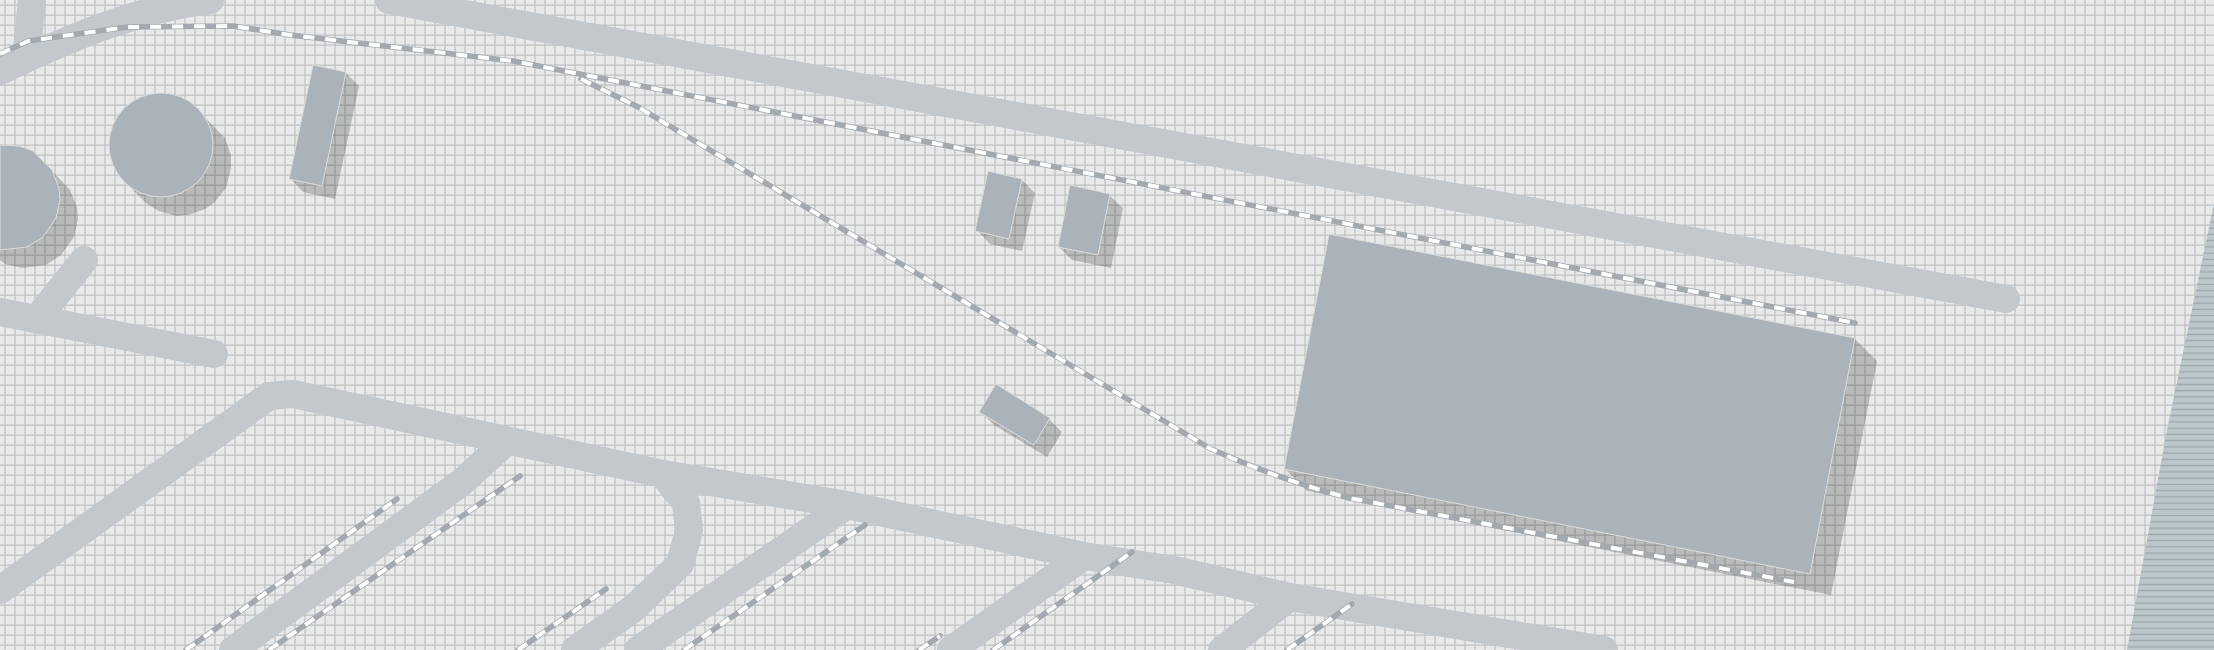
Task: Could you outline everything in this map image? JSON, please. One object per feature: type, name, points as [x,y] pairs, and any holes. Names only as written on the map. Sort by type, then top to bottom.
[{"type":"street","points":[[26,58],[32,0]]},
{"type":"street","points":[[0,71],[88,31],[161,9],[210,0]]},
{"type":"street","points":[[389,0],[2006,299]]},
{"type":"street","points":[[36,320],[84,260]]},
{"type":"street","points":[[0,312],[214,354]]},
{"type":"street","points":[[0,590],[269,396],[293,394],[663,474],[847,504],[1084,556],[1174,570],[1290,597],[1570,647],[1604,650]]},
{"type":"street","points":[[234,650],[462,482],[507,441]]},
{"type":"street","points":[[576,650],[634,608],[680,564],[689,531],[686,503],[663,474]]},
{"type":"street","points":[[638,650],[847,504]]},
{"type":"street","points":[[951,650],[1084,556]]},
{"type":"street","points":[[1222,650],[1290,597]]},
{"type":"shaded area","points":[[0,0],[2214,0],[2214,650],[0,650]]},
{"type":"shaded area","points":[[2214,203],[2214,650],[2127,650],[2166,435]]},
{"type":"building","points":[[313,65],[346,72],[322,186],[289,179]]},
{"type":"building","points":[[161,93],[181,97],[190,101],[198,108],[205,116],[209,125],[213,145],[209,165],[205,174],[198,182],[190,189],[181,193],[161,197],[141,193],[132,189],[124,182],[117,174],[113,165],[109,145],[113,125],[117,116],[124,108],[132,101],[141,97]]},
{"type":"building","points":[[0,145],[19,146],[33,151],[52,170],[59,188],[60,200],[56,218],[43,237],[27,247],[0,250]]},
{"type":"building","points":[[988,171],[1022,179],[1009,239],[975,231]]},
{"type":"building","points":[[1070,185],[1110,194],[1098,255],[1058,247]]},
{"type":"building","points":[[1329,234],[1855,338],[1810,574],[1284,469]]},
{"type":"building","points":[[996,384],[1050,418],[1034,445],[979,412]]},
{"type":"railway","points":[[0,54],[28,41],[127,27],[233,26],[290,35],[513,61],[1855,323]]},
{"type":"railway","points":[[581,79],[638,107],[1211,449],[1245,464],[1349,498],[1794,582]]},
{"type":"railway","points":[[269,650],[520,476]]},
{"type":"railway","points":[[186,650],[397,499]]},
{"type":"railway","points":[[684,650],[865,525]]},
{"type":"railway","points":[[993,650],[1132,552]]},
{"type":"railway","points":[[518,650],[606,589]]},
{"type":"railway","points":[[1287,650],[1352,604]]},
{"type":"railway","points":[[919,650],[940,636]]}]
